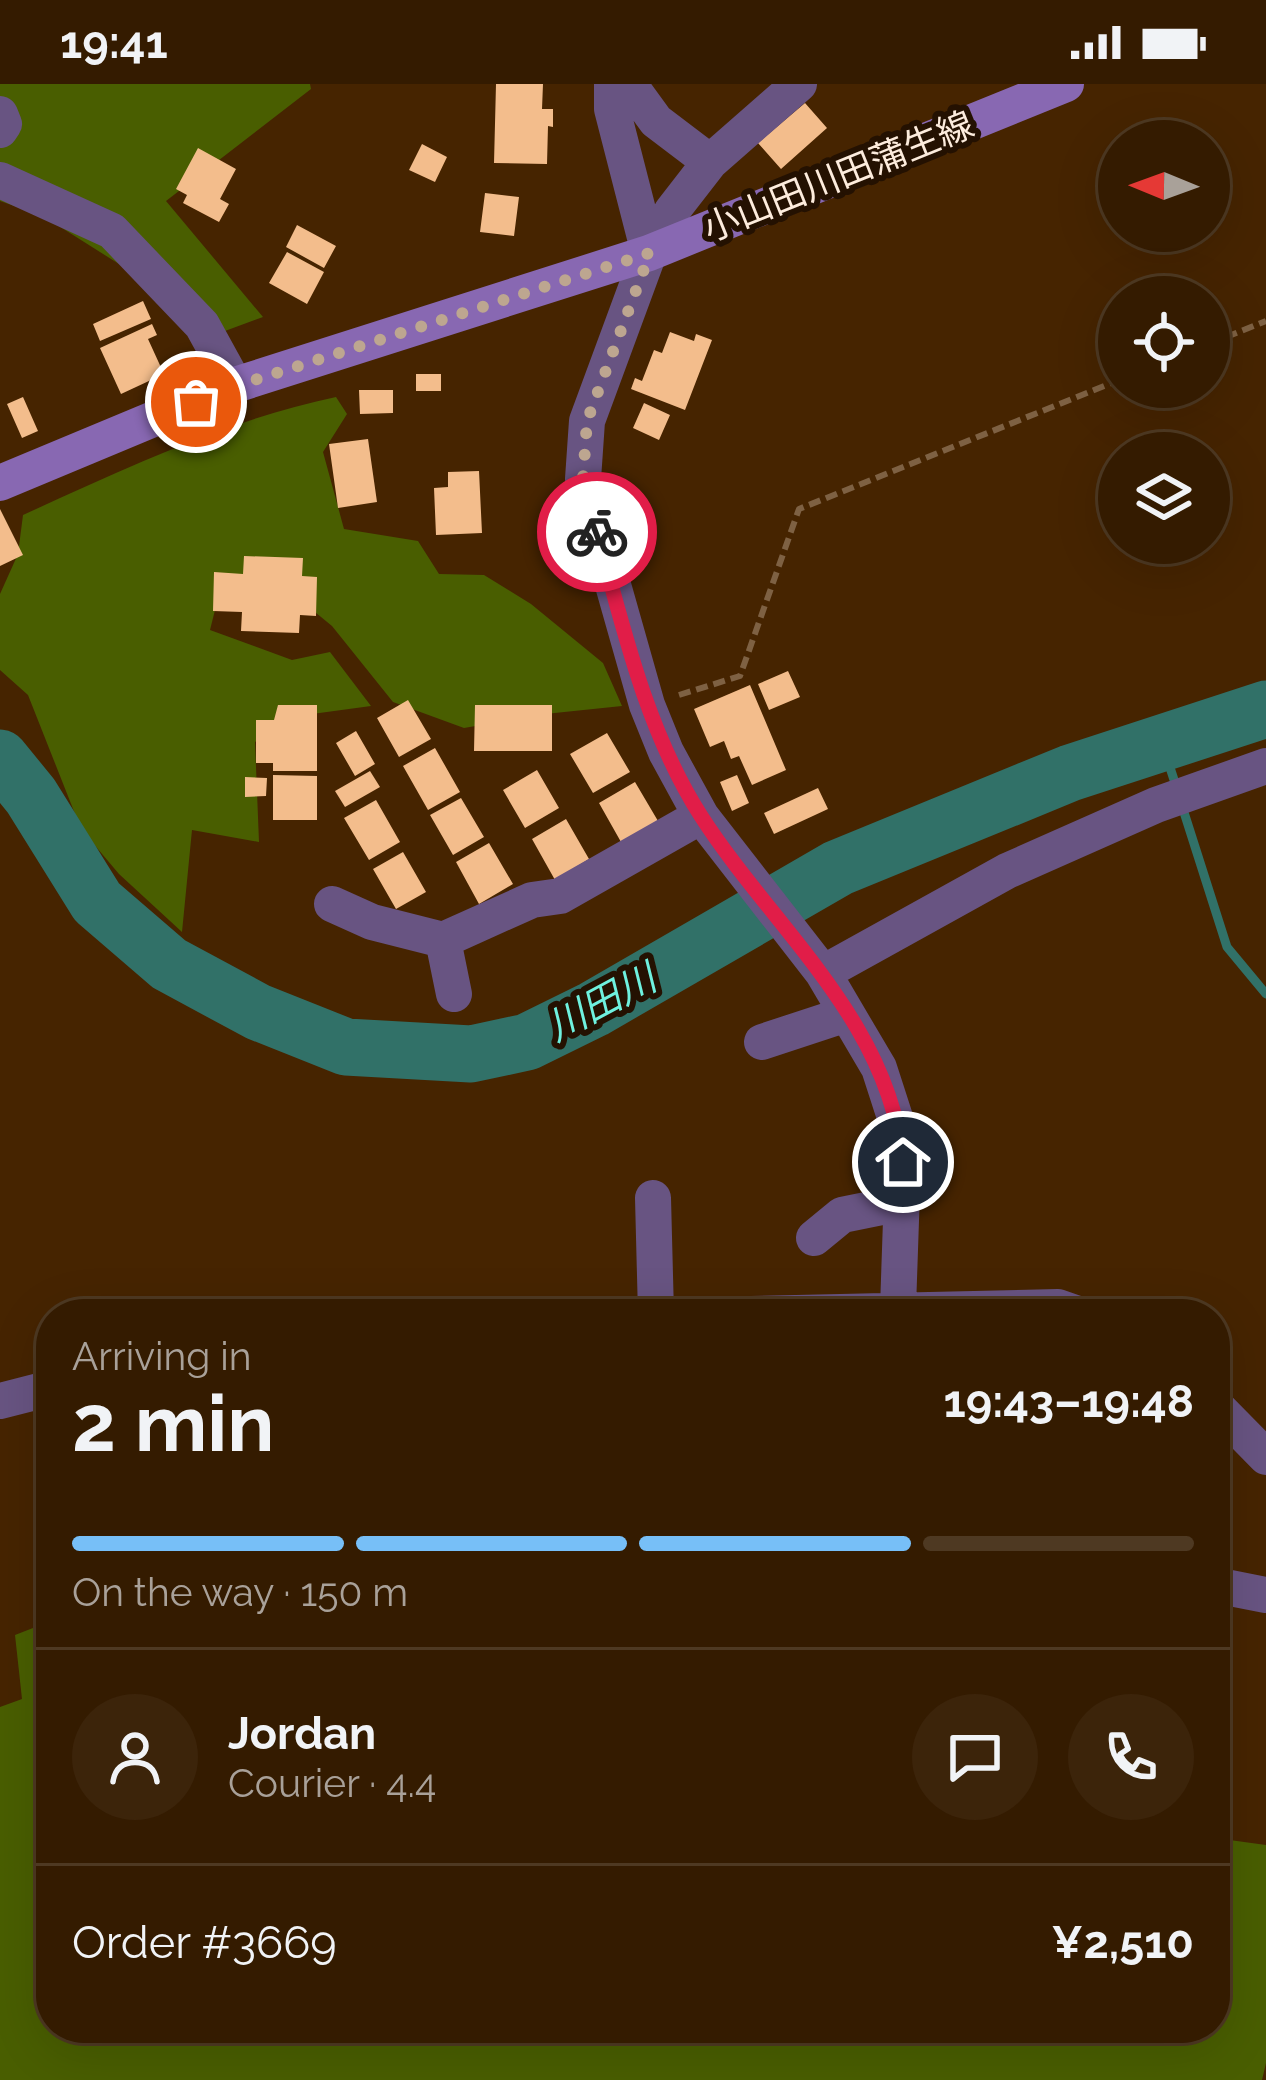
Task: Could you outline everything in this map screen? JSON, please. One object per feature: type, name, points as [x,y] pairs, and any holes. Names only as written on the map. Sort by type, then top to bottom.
[{"type":"main road","name":"小山田川田蒲生線","points":[[0,483],[236,386],[650,253],[1066,84]]},
{"type":"street","points":[[612,84],[612,109],[650,253]]},
{"type":"street","points":[[629,84],[656,122],[710,162]]},
{"type":"street","points":[[799,84],[710,162],[672,211],[650,253],[587,421],[583,479],[647,705],[666,752],[701,817],[817,967],[879,1068],[900,1133],[898,1299]]},
{"type":"street","points":[[0,114],[4,124],[0,130]]},
{"type":"street","points":[[0,180],[112,231],[202,325],[236,386]]},
{"type":"street","points":[[817,967],[1007,871],[1156,805],[1266,766]]},
{"type":"street","points":[[332,904],[372,922],[443,940],[532,900],[560,896],[701,817]]},
{"type":"street","points":[[443,940],[454,994]]},
{"type":"street","points":[[762,1042],[847,1014]]},
{"type":"street","points":[[653,1198],[656,1299]]},
{"type":"street","points":[[814,1238],[842,1215],[901,1203]]},
{"type":"street","points":[[0,1401],[36,1392]]},
{"type":"street","points":[[1230,1420],[1266,1457]]},
{"type":"street","points":[[1230,1589],[1266,1595]]},
{"type":"path","points":[[1230,336],[1266,321]]},
{"type":"path","points":[[647,705],[740,676],[799,509],[1098,388]]},
{"type":"green space","points":[[0,84],[310,84],[311,89],[166,201],[263,317],[225,331],[43,216],[0,201]]},
{"type":"green space","points":[[336,397],[347,414],[323,452],[344,529],[418,541],[439,574],[484,575],[531,604],[603,663],[622,706],[464,728],[393,702],[332,626],[271,576],[224,574],[210,630],[292,660],[330,652],[371,706],[290,717],[255,742],[259,842],[192,830],[182,932],[119,874],[81,829],[28,695],[0,670],[0,594],[18,554],[23,515],[216,432]]},
{"type":"green space","points":[[36,1627],[36,2043],[1230,2043],[1230,1840],[1266,1845],[1266,2063],[1262,2080],[0,2080],[0,1707],[22,1699],[15,1635]]},
{"type":"building","points":[[496,84],[543,84],[542,109],[553,109],[547,164],[494,163]]},
{"type":"building","points":[[805,103],[827,128],[781,169],[758,143]]},
{"type":"building","points":[[422,144],[447,157],[435,182],[409,170]]},
{"type":"building","points":[[198,148],[236,169],[220,199],[229,204],[219,222],[183,203],[187,195],[176,189]]},
{"type":"building","points":[[485,193],[519,197],[514,236],[480,232]]},
{"type":"building","points":[[297,225],[336,246],[324,268],[286,247]]},
{"type":"building","points":[[287,252],[324,272],[307,304],[269,283]]},
{"type":"building","points":[[143,301],[151,319],[100,341],[93,324]]},
{"type":"building","points":[[152,324],[157,335],[148,339],[164,374],[121,394],[100,348]]},
{"type":"building","points":[[670,332],[694,341],[696,334],[712,340],[685,410],[631,389],[635,378],[642,381],[654,350],[662,353]]},
{"type":"building","points":[[416,374],[441,374],[441,391],[416,391]]},
{"type":"building","points":[[359,390],[393,390],[393,413],[360,414]]},
{"type":"building","points":[[23,397],[38,431],[22,438],[7,404]]},
{"type":"building","points":[[644,403],[670,415],[659,440],[633,428]]},
{"type":"building","points":[[368,439],[377,502],[338,508],[329,444]]},
{"type":"building","points":[[479,471],[482,533],[436,535],[434,488],[448,487],[448,472]]},
{"type":"building","points":[[0,509],[23,555],[0,566]]},
{"type":"building","points":[[244,556],[303,558],[302,576],[317,577],[316,616],[300,615],[299,633],[241,631],[242,612],[213,611],[214,572],[243,574]]},
{"type":"building","points":[[788,671],[800,697],[769,710],[758,684]]},
{"type":"building","points":[[750,685],[786,770],[752,785],[739,756],[731,759],[724,741],[710,747],[694,709]]},
{"type":"building","points":[[408,700],[431,739],[399,757],[377,718]]},
{"type":"building","points":[[278,705],[317,705],[317,771],[273,771],[273,763],[256,763],[256,720],[274,720]]},
{"type":"building","points":[[475,705],[552,705],[552,751],[474,751]]},
{"type":"building","points":[[356,731],[375,764],[355,776],[336,743]]},
{"type":"building","points":[[607,733],[630,772],[593,793],[570,754]]},
{"type":"building","points":[[435,748],[460,792],[428,810],[403,766]]},
{"type":"building","points":[[537,770],[559,808],[525,828],[503,790]]},
{"type":"building","points":[[370,771],[380,787],[345,807],[335,791]]},
{"type":"building","points":[[273,775],[317,776],[317,820],[273,820]]},
{"type":"building","points":[[737,775],[749,803],[732,811],[720,782]]},
{"type":"building","points":[[245,777],[267,778],[266,796],[245,797]]},
{"type":"building","points":[[635,782],[658,821],[621,842],[599,803]]},
{"type":"building","points":[[818,788],[828,809],[774,834],[764,813]]},
{"type":"building","points":[[461,798],[484,837],[453,855],[430,815]]},
{"type":"building","points":[[376,800],[400,842],[369,860],[344,818]]},
{"type":"building","points":[[566,819],[589,859],[555,880],[532,839]]},
{"type":"building","points":[[489,843],[513,884],[479,904],[456,862]]},
{"type":"building","points":[[403,852],[426,892],[396,909],[373,869]]},
{"type":"waterway","name":"川田川","points":[[0,758],[31,796],[97,902],[169,964],[258,1012],[346,1047],[471,1054],[527,1042],[594,1009],[838,868],[1070,773],[1266,709]]},
{"type":"waterway","points":[[1162,743],[1177,789]]},
{"type":"waterway","points":[[1182,806],[1227,947],[1266,994]]},
{"type":"way so far","points":[[196,402],[650,253],[587,421],[583,479],[597,532]]},
{"type":"route","points":[[597,532],[647,705],[666,752],[701,817],[823,973],[879,1068],[900,1133],[903,1162]]}]
